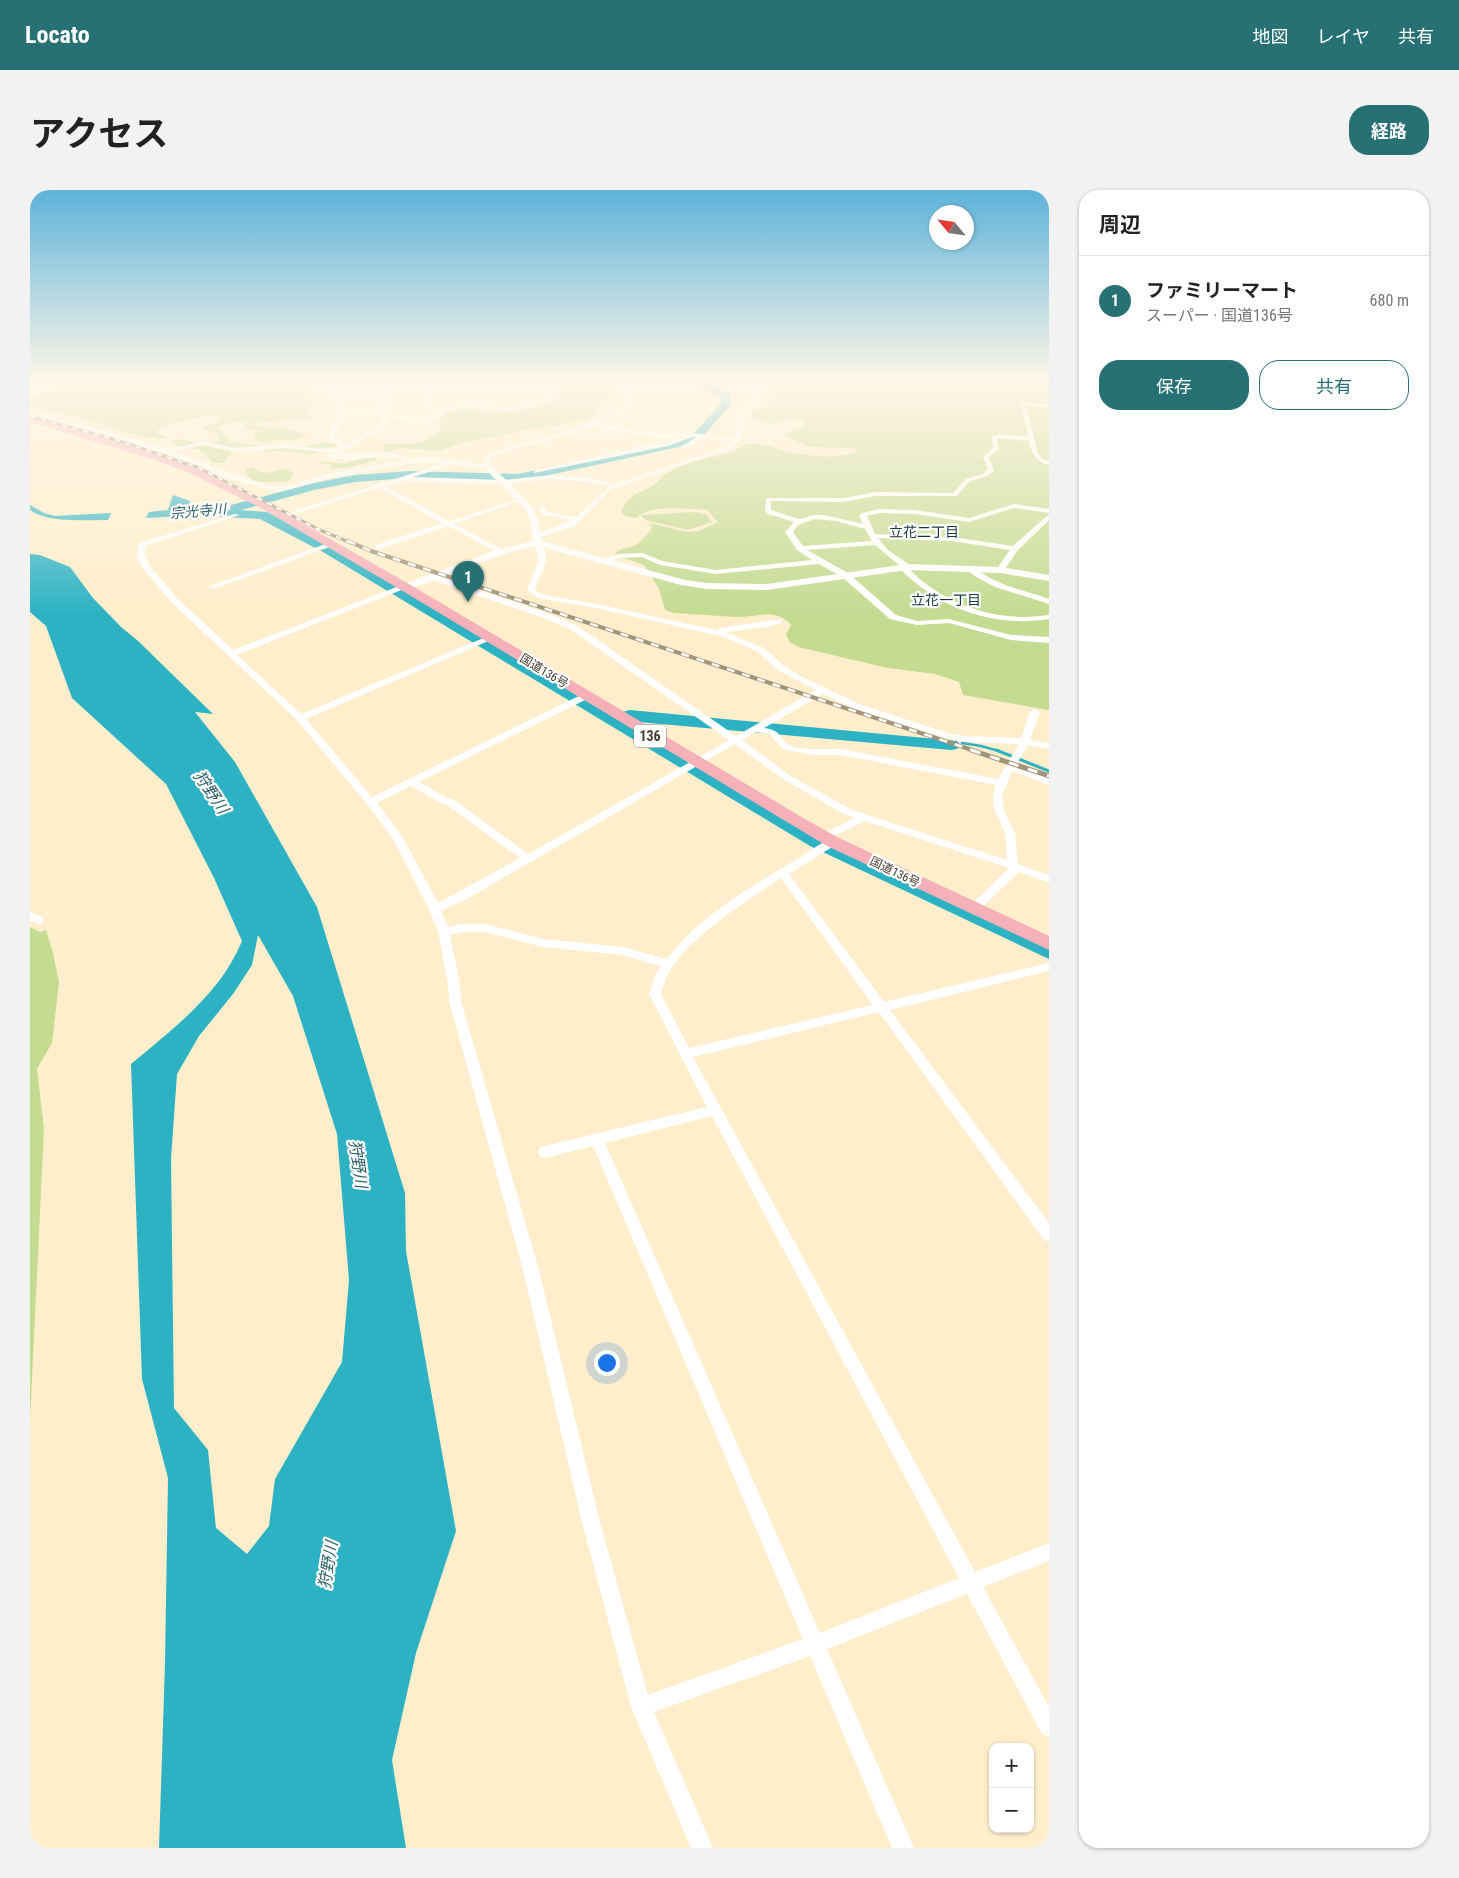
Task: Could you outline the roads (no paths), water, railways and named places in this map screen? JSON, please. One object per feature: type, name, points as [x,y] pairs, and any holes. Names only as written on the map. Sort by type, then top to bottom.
[{"type":"highway","name":"国道136号","points":[[163,459],[194,472],[282,516],[331,545],[398,590],[489,639],[696,763],[828,839],[1049,944]]},
{"type":"street","points":[[188,459],[226,475],[274,489],[287,488],[328,476],[426,459]]},
{"type":"street","points":[[432,459],[486,468],[501,479],[532,514],[544,559],[532,579],[531,590],[533,594],[545,598],[712,630],[761,650],[788,673],[863,709],[949,736],[965,739],[1025,742],[1049,746]]},
{"type":"street","points":[[486,468],[487,459]]},
{"type":"street","points":[[501,479],[596,459]]},
{"type":"street","points":[[543,477],[622,459]]},
{"type":"street","points":[[231,654],[432,577],[538,540],[578,519],[602,493],[616,486],[695,459]]},
{"type":"street","points":[[800,521],[770,513],[767,510],[768,499],[843,500],[876,494],[956,496],[968,480],[985,475],[992,470],[987,459]]},
{"type":"street","points":[[282,516],[456,462]]},
{"type":"street","points":[[404,479],[543,477],[589,480],[616,486]]},
{"type":"street","points":[[380,486],[501,552]]},
{"type":"street","points":[[378,547],[520,499]]},
{"type":"street","points":[[1049,511],[1014,506],[970,520],[928,513],[879,511],[864,514],[863,516],[874,539],[891,557],[941,598],[976,611],[1016,621],[1049,617]]},
{"type":"street","points":[[542,507],[543,513],[546,514],[578,519]]},
{"type":"street","points":[[236,516],[142,545],[141,555],[146,567],[174,600],[300,718],[371,802],[398,838],[435,909],[444,932],[453,976],[455,1001],[531,1270],[591,1522],[642,1706],[702,1848]]},
{"type":"street","points":[[867,527],[810,516],[800,521],[789,532],[806,554],[844,576],[893,617],[900,620],[921,623],[949,620],[1011,638],[1049,640]]},
{"type":"street","points":[[1000,570],[1015,548],[1049,516]]},
{"type":"street","points":[[964,533],[970,520]]},
{"type":"street","points":[[800,548],[874,539],[964,533],[1015,548]]},
{"type":"street","points":[[538,540],[684,583],[707,586],[769,587],[905,567],[1000,570],[1049,578]]},
{"type":"street","points":[[211,587],[331,545]]},
{"type":"street","points":[[601,560],[620,556],[643,555],[660,562],[716,572],[819,562]]},
{"type":"street","points":[[970,568],[978,576],[991,583],[1049,602]]},
{"type":"street","points":[[432,577],[544,615],[573,627],[691,708],[786,777],[848,812],[1015,866],[1049,880]]},
{"type":"street","points":[[712,630],[767,625],[779,621]]},
{"type":"street","points":[[300,718],[489,639]]},
{"type":"street","points":[[435,909],[461,897],[823,690]]},
{"type":"street","points":[[371,802],[586,696]]},
{"type":"street","points":[[1015,866],[1010,833],[997,804],[1001,783],[1025,742],[1035,712]]},
{"type":"street","points":[[755,729],[772,732],[786,747],[815,752],[841,752],[1001,783]]},
{"type":"street","points":[[1010,766],[1049,782]]},
{"type":"street","points":[[411,782],[446,802],[449,801],[528,859]]},
{"type":"street","points":[[862,818],[828,839],[783,873],[697,931],[667,963],[656,985],[655,994],[715,1110],[1049,1727]]},
{"type":"street","points":[[973,909],[1015,866]]},
{"type":"street","points":[[783,873],[1049,1235]]},
{"type":"street","points":[[444,932],[462,928],[485,928],[551,944],[622,951],[667,963]]},
{"type":"street","points":[[685,1054],[1049,967]]},
{"type":"street","points":[[545,1152],[715,1110]]},
{"type":"street","points":[[597,1140],[902,1848]]},
{"type":"street","points":[[642,1706],[814,1645],[1049,1552]]},
{"type":"water","points":[[173,495],[190,501],[189,505],[192,505],[189,511],[220,512],[218,514],[146,518],[149,512],[168,510]]},
{"type":"water","points":[[30,505],[44,513],[55,516],[111,513],[108,520],[57,519],[37,514],[30,510]]},
{"type":"water","name":"狩野川","points":[[30,554],[40,555],[70,567],[93,598],[121,627],[137,640],[213,714],[195,712],[235,762],[317,907],[405,1193],[406,1251],[456,1531],[416,1653],[392,1760],[406,1848],[159,1848],[168,1478],[142,1379],[131,1064],[179,1023],[209,994],[233,960],[242,941],[214,878],[166,784],[72,698],[46,626],[30,612]],"holes":[[[258,935],[293,996],[337,1134],[349,1280],[342,1362],[275,1479],[269,1526],[247,1554],[216,1528],[208,1450],[174,1408],[171,1159],[177,1074],[199,1036],[233,994],[252,965]]]},
{"type":"waterway","name":"宗光寺川","points":[[235,508],[335,482],[375,476],[426,475],[487,479],[517,478],[606,459]]},
{"type":"waterway","points":[[220,513],[263,515],[328,549],[613,720]]},
{"type":"waterway","points":[[613,720],[630,715],[951,745]]},
{"type":"waterway","points":[[613,720],[817,842],[1049,952]]},
{"type":"waterway","points":[[962,743],[997,751]]},
{"type":"waterway","points":[[997,751],[1049,771]]},
{"type":"railway","points":[[174,459],[199,468],[320,530],[351,543]]},
{"type":"railway","points":[[348,541],[371,551],[975,751]]},
{"type":"railway","points":[[971,750],[1049,776]]},
{"type":"place","name":"ファミリーマート","points":[[468,602]]},
{"type":"district","name":"立花二丁目","points":[[924,532]]},
{"type":"district","name":"立花一丁目","points":[[946,600]]}]
